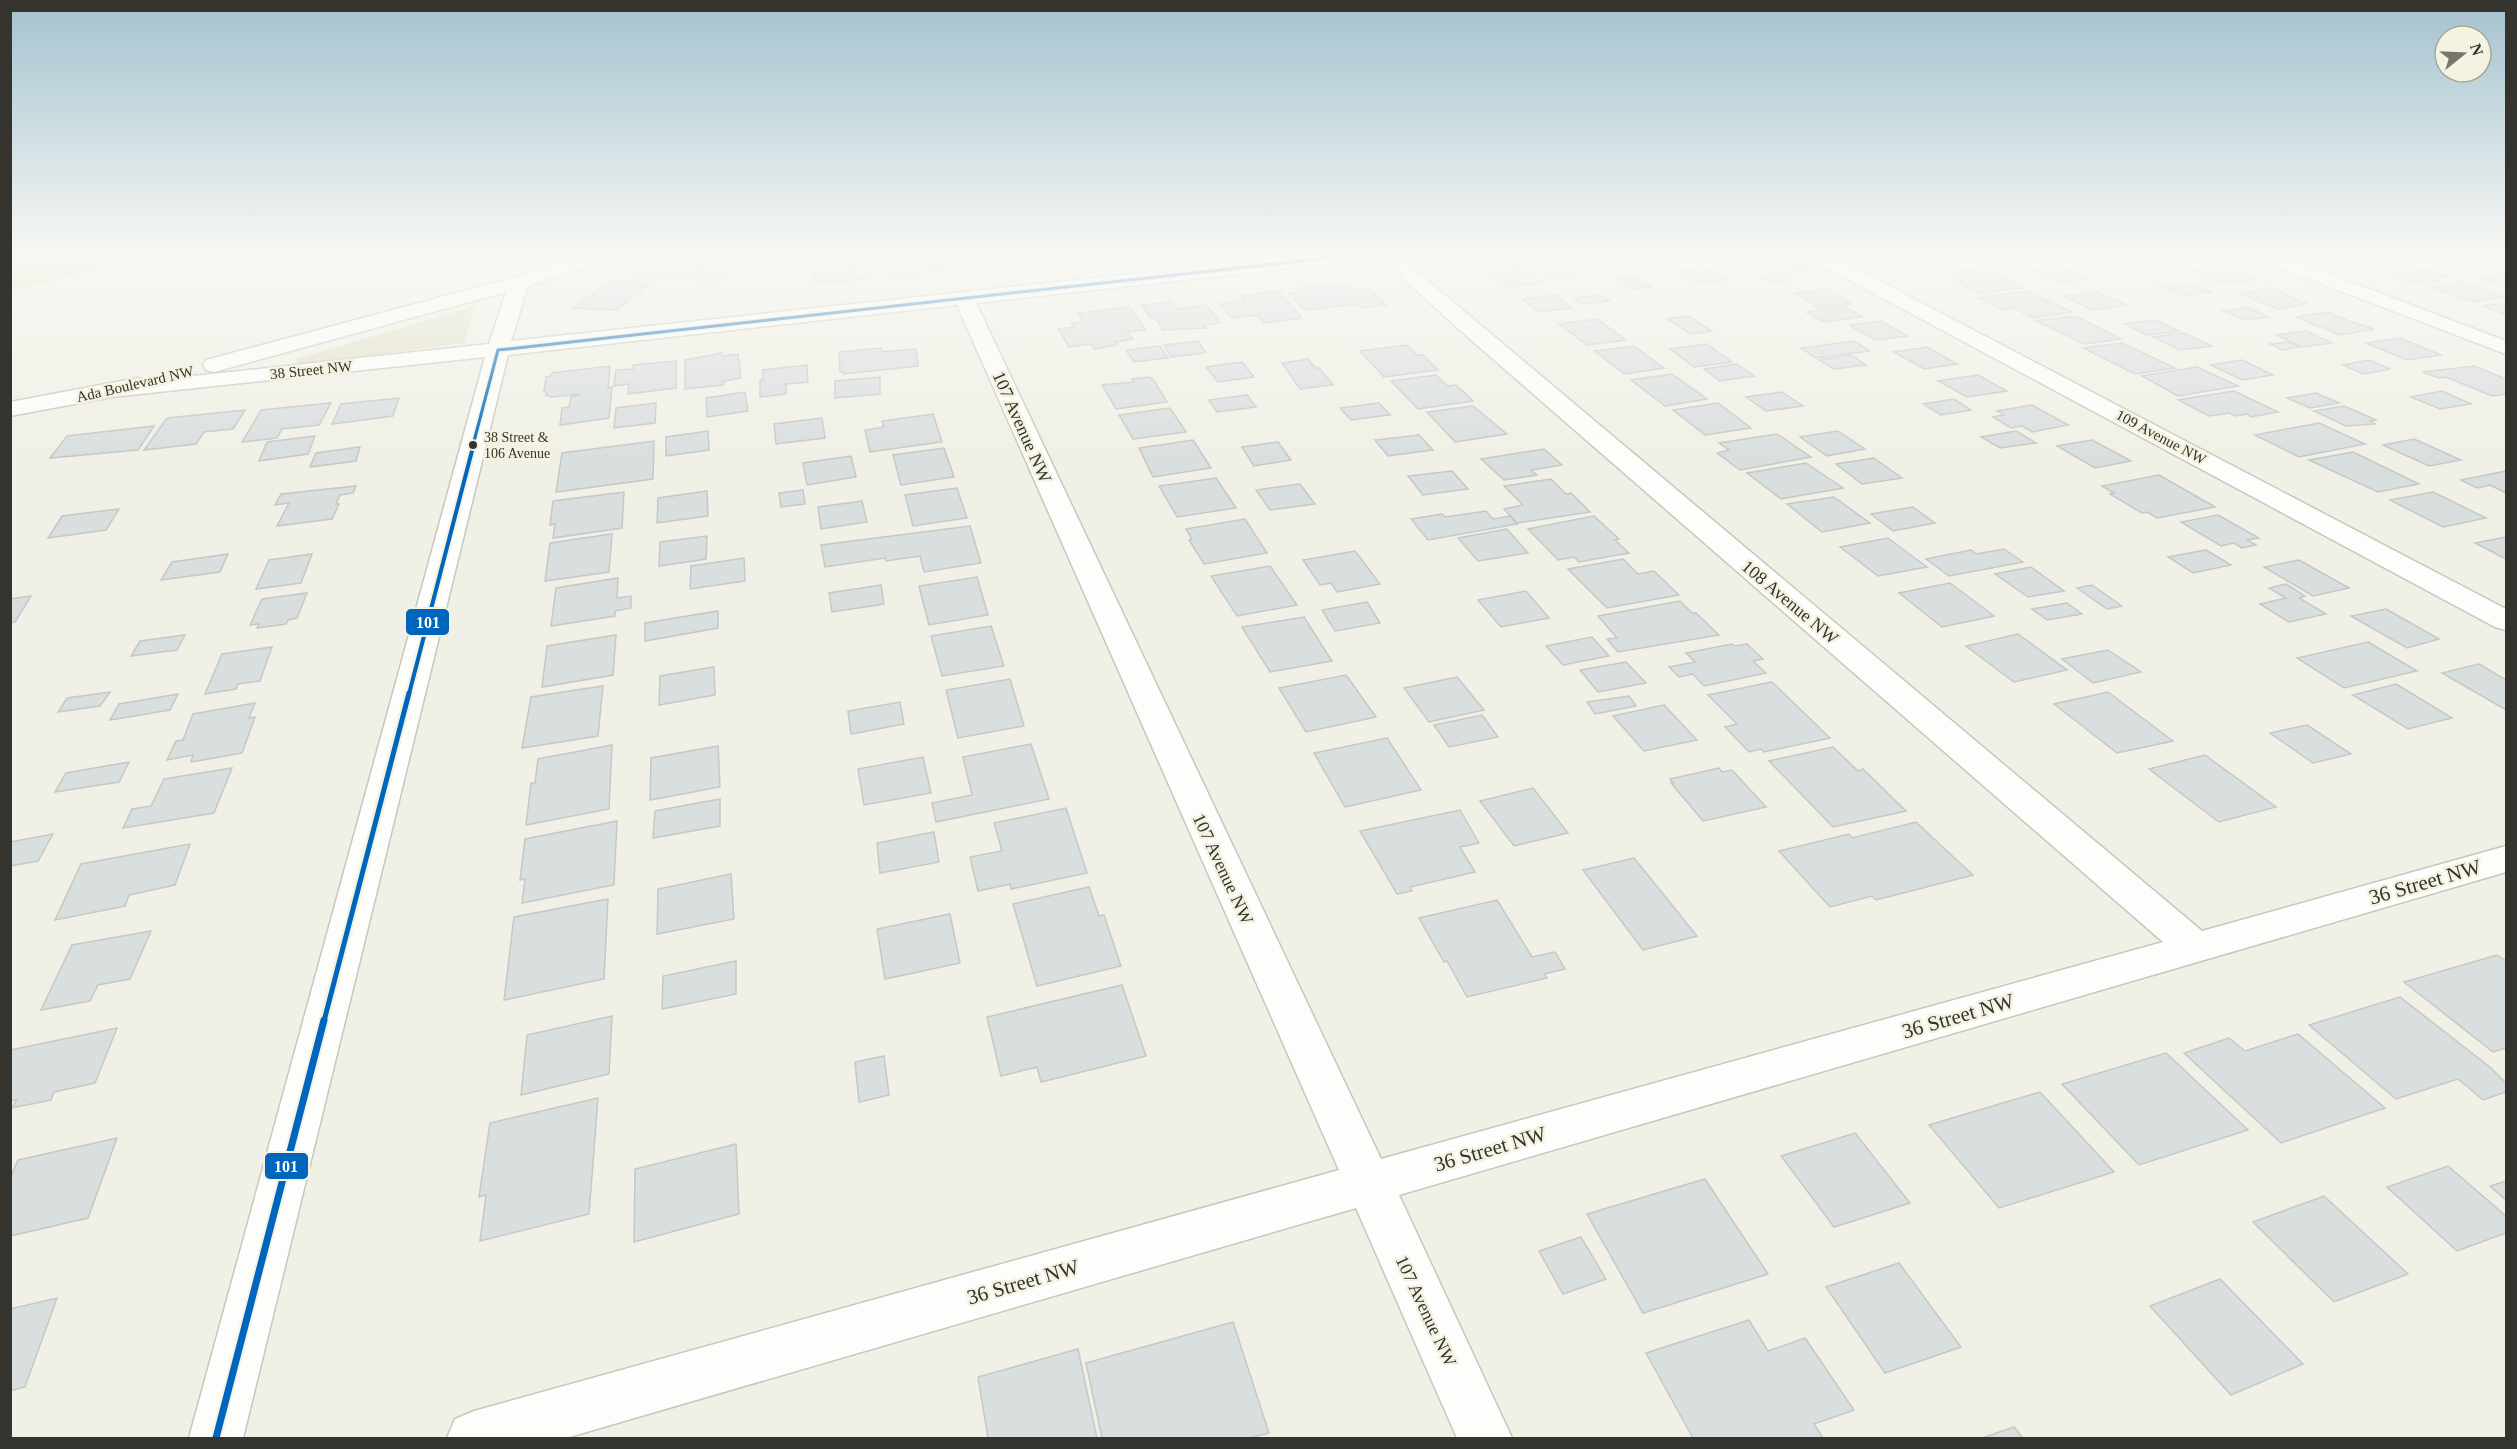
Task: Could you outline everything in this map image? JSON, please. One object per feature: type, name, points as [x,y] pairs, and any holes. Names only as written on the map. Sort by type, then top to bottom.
[{"type":"street","name":"Ada Boulevard NW","points":[[10,409],[117,391],[373,322]]},
{"type":"street","points":[[216,1438],[507,322]]},
{"type":"street","name":"38 Street NW","points":[[117,391],[752,322]]},
{"type":"street","name":"107 Avenue NW","points":[[975,322],[1485,1438]]},
{"type":"street","name":"108 Avenue NW","points":[[1462,322],[2196,948]]},
{"type":"street","name":"109 Avenue NW","points":[[1942,322],[2506,621]]},
{"type":"street","points":[[2437,322],[2506,348]]},
{"type":"street","name":"36 Street NW","points":[[474,1438],[2506,859]]},
{"type":"shaded area","points":[[422,322],[470,322],[464,343],[300,365],[296,359]]},
{"type":"building","points":[[1140,322],[1146,330],[1127,332],[1133,339],[1116,342],[1118,345],[1094,349],[1091,344],[1069,347],[1058,329],[1074,327],[1071,323]]},
{"type":"building","points":[[1157,322],[1220,323],[1204,325],[1206,328],[1163,330]]},
{"type":"building","points":[[1601,322],[1626,340],[1587,345],[1559,324]]},
{"type":"building","points":[[1671,322],[1697,322],[1712,331],[1691,334]]},
{"type":"building","points":[[1882,322],[1908,336],[1875,340],[1849,325]]},
{"type":"building","points":[[2037,322],[2086,322],[2121,339],[2084,344]]},
{"type":"building","points":[[2159,322],[2179,331],[2147,335],[2124,324]]},
{"type":"building","points":[[2307,322],[2351,322],[2374,329],[2340,335]]},
{"type":"building","points":[[2306,331],[2332,343],[2302,347],[2276,335]]},
{"type":"building","points":[[2184,333],[2212,346],[2180,350],[2153,337]]},
{"type":"building","points":[[2400,338],[2441,355],[2407,360],[2366,343]]},
{"type":"building","points":[[1198,341],[1206,353],[1171,357],[1164,345]]},
{"type":"building","points":[[1854,341],[1870,351],[1816,358],[1801,348]]},
{"type":"building","points":[[2288,342],[2300,347],[2282,350],[2270,344]]},
{"type":"building","points":[[2122,343],[2175,368],[2135,374],[2083,348]]},
{"type":"building","points":[[1707,344],[1732,362],[1694,367],[1670,349]]},
{"type":"building","points":[[1407,345],[1417,355],[1423,355],[1438,370],[1384,377],[1360,351]]},
{"type":"building","points":[[1160,346],[1168,358],[1134,362],[1126,350]]},
{"type":"building","points":[[1634,346],[1664,368],[1624,374],[1595,351]]},
{"type":"building","points":[[1927,347],[1957,364],[1924,369],[1894,352]]},
{"type":"building","points":[[881,348],[882,352],[916,349],[918,366],[844,374],[840,372],[839,352]]},
{"type":"building","points":[[722,353],[722,356],[738,354],[741,378],[724,381],[723,385],[685,389],[685,360]]},
{"type":"building","points":[[1851,355],[1866,365],[1834,369],[1819,360]]},
{"type":"building","points":[[1308,359],[1333,385],[1300,389],[1282,363]]},
{"type":"building","points":[[2242,360],[2273,375],[2242,380],[2211,365]]},
{"type":"building","points":[[2369,360],[2390,369],[2364,374],[2343,365]]},
{"type":"building","points":[[676,361],[676,388],[628,394],[629,384],[614,386],[616,370],[633,369],[633,365]]},
{"type":"building","points":[[1242,362],[1254,377],[1218,382],[1206,367]]},
{"type":"building","points":[[1737,364],[1754,376],[1720,381],[1704,369]]},
{"type":"building","points":[[807,365],[808,382],[786,384],[786,394],[760,397],[760,380],[763,380],[763,370]]},
{"type":"building","points":[[610,366],[608,388],[612,387],[609,418],[560,425],[562,408],[569,407],[571,397],[581,394],[551,397],[546,395],[544,391],[546,377],[551,376],[552,373]]},
{"type":"building","points":[[2474,366],[2506,379],[2506,394],[2492,396],[2446,377],[2439,378],[2423,372]]},
{"type":"building","points":[[2197,367],[2238,386],[2178,396],[2142,376]]},
{"type":"building","points":[[1672,374],[1707,399],[1665,406],[1631,380]]},
{"type":"building","points":[[1436,375],[1447,386],[1456,385],[1473,401],[1418,409],[1391,381]]},
{"type":"building","points":[[1978,375],[2007,391],[1967,397],[1938,381]]},
{"type":"building","points":[[880,377],[880,394],[835,398],[835,381]]},
{"type":"building","points":[[1148,377],[1153,379],[1167,402],[1116,409],[1102,385],[1134,382],[1132,379]]},
{"type":"building","points":[[2234,391],[2278,412],[2251,417],[2247,414],[2236,416],[2229,413],[2209,416],[2178,400]]},
{"type":"building","points":[[2442,391],[2471,404],[2440,409],[2411,397]]},
{"type":"building","points":[[745,392],[748,411],[707,417],[706,398]]},
{"type":"building","points":[[1782,392],[1803,406],[1766,411],[1746,397]]},
{"type":"building","points":[[2316,393],[2339,403],[2310,408],[2287,398]]},
{"type":"building","points":[[1247,395],[1256,407],[1217,412],[1209,400]]},
{"type":"building","points":[[399,398],[393,416],[332,424],[341,404]]},
{"type":"building","points":[[1954,399],[1971,410],[1941,415],[1923,404]]},
{"type":"building","points":[[331,403],[319,425],[282,429],[277,438],[242,442],[261,410]]},
{"type":"building","points":[[656,403],[655,423],[614,428],[616,408]]},
{"type":"building","points":[[1379,403],[1390,415],[1351,420],[1340,408]]},
{"type":"building","points":[[1718,403],[1751,428],[1705,435],[1673,410]]},
{"type":"building","points":[[2032,405],[2068,425],[2032,432],[2022,426],[2011,428],[1993,417],[2004,415],[1997,411]]},
{"type":"building","points":[[1473,406],[1507,434],[1455,442],[1427,412]]},
{"type":"building","points":[[2344,406],[2376,420],[2370,421],[2375,424],[2346,426],[2314,411]]},
{"type":"building","points":[[1170,408],[1186,432],[1133,439],[1119,415]]},
{"type":"building","points":[[245,410],[233,429],[204,432],[196,444],[144,450],[167,418]]},
{"type":"building","points":[[933,414],[942,442],[870,452],[865,430],[884,427],[882,421]]},
{"type":"building","points":[[822,418],[825,438],[776,444],[774,424]]},
{"type":"building","points":[[2319,423],[2365,444],[2299,457],[2255,435]]},
{"type":"building","points":[[154,426],[138,450],[50,458],[67,436]]},
{"type":"building","points":[[708,431],[709,450],[666,456],[666,437]]},
{"type":"building","points":[[1838,431],[1865,449],[1827,456],[1800,437]]},
{"type":"building","points":[[2016,431],[2036,443],[2000,448],[1981,437]]},
{"type":"building","points":[[1777,434],[1811,457],[1740,470],[1717,453],[1729,450],[1719,443]]},
{"type":"building","points":[[1419,435],[1433,450],[1388,456],[1375,440]]},
{"type":"building","points":[[315,436],[308,454],[259,461],[267,442]]},
{"type":"building","points":[[2414,439],[2461,460],[2429,466],[2383,445]]},
{"type":"building","points":[[1193,440],[1211,468],[1153,477],[1139,448]]},
{"type":"building","points":[[2092,440],[2131,461],[2095,468],[2057,446]]},
{"type":"building","points":[[654,441],[653,479],[556,492],[562,453]]},
{"type":"building","points":[[1278,442],[1291,460],[1254,466],[1242,447]]},
{"type":"building","points":[[360,447],[356,461],[310,467],[316,453]]},
{"type":"building","points":[[944,448],[954,477],[901,485],[893,455]]},
{"type":"building","points":[[1544,449],[1562,465],[1531,470],[1537,475],[1504,480],[1481,459]]},
{"type":"building","points":[[2353,452],[2419,484],[2378,492],[2309,460]]},
{"type":"building","points":[[851,456],[856,477],[807,485],[803,463]]},
{"type":"building","points":[[1874,458],[1902,478],[1862,484],[1836,464]]},
{"type":"building","points":[[1806,463],[1843,488],[1781,499],[1747,473]]},
{"type":"building","points":[[1452,471],[1468,489],[1423,495],[1408,476]]},
{"type":"building","points":[[2506,471],[2506,493],[2490,485],[2477,488],[2461,480]]},
{"type":"building","points":[[2159,475],[2215,507],[2157,518],[2147,512],[2142,513],[2110,494],[2114,493],[2102,486]]},
{"type":"building","points":[[1216,478],[1236,508],[1177,517],[1159,486]]},
{"type":"building","points":[[1551,479],[1566,494],[1571,493],[1590,512],[1517,523],[1504,509],[1523,505],[1504,486]]},
{"type":"building","points":[[1300,484],[1315,504],[1270,510],[1256,490]]},
{"type":"building","points":[[356,486],[353,493],[340,495],[336,504],[339,504],[332,519],[277,526],[289,503],[275,505],[281,494]]},
{"type":"building","points":[[957,488],[967,518],[913,526],[905,495]]},
{"type":"building","points":[[803,490],[805,504],[781,507],[779,493]]},
{"type":"building","points":[[707,491],[708,516],[657,523],[658,498]]},
{"type":"building","points":[[624,492],[622,528],[553,538],[555,524],[550,525],[553,501]]},
{"type":"building","points":[[2433,492],[2486,518],[2443,527],[2390,500]]},
{"type":"building","points":[[1834,497],[1870,523],[1822,532],[1787,504]]},
{"type":"building","points":[[862,501],[867,522],[821,529],[818,507]]},
{"type":"building","points":[[1913,507],[1935,523],[1893,531],[1871,514]]},
{"type":"building","points":[[119,509],[106,530],[48,538],[62,516]]},
{"type":"building","points":[[1486,511],[1493,519],[1510,516],[1517,524],[1428,540],[1411,519],[1442,514],[1445,517]]},
{"type":"building","points":[[2218,515],[2259,538],[2247,540],[2256,545],[2242,548],[2234,543],[2221,546],[2181,522]]},
{"type":"building","points":[[1594,516],[1619,539],[1615,540],[1629,553],[1579,562],[1574,557],[1558,560],[1528,529]]},
{"type":"building","points":[[1245,519],[1267,553],[1204,564],[1189,540],[1192,539],[1186,529]]},
{"type":"building","points":[[970,526],[981,563],[924,572],[920,556],[886,561],[885,558],[825,567],[821,545]]},
{"type":"building","points":[[1507,529],[1528,553],[1478,561],[1458,538]]},
{"type":"building","points":[[612,534],[609,572],[545,581],[550,543]]},
{"type":"building","points":[[707,536],[706,559],[659,566],[660,542]]},
{"type":"building","points":[[2506,537],[2506,559],[2475,543]]},
{"type":"building","points":[[1888,538],[1927,567],[1878,576],[1840,547]]},
{"type":"building","points":[[2004,549],[2023,562],[1949,576],[1926,559],[1971,550],[1976,554]]},
{"type":"building","points":[[2206,550],[2231,565],[2193,573],[2168,557]]},
{"type":"building","points":[[1355,551],[1380,584],[1337,592],[1331,583],[1320,585],[1303,560]]},
{"type":"building","points":[[228,554],[220,572],[161,580],[172,562]]},
{"type":"building","points":[[312,554],[301,583],[256,589],[269,560]]},
{"type":"building","points":[[744,558],[745,581],[690,589],[691,566]]},
{"type":"building","points":[[1623,559],[1638,574],[1654,571],[1679,595],[1607,608],[1568,569]]},
{"type":"building","points":[[2299,560],[2349,588],[2313,596],[2264,567]]},
{"type":"building","points":[[1270,566],[1297,605],[1237,616],[1211,576]]},
{"type":"building","points":[[2031,567],[2064,591],[2028,597],[1995,574]]},
{"type":"building","points":[[977,577],[988,615],[929,625],[919,586]]},
{"type":"building","points":[[618,578],[617,598],[631,596],[631,608],[615,611],[615,616],[551,626],[556,588]]},
{"type":"building","points":[[1950,583],[1994,616],[1942,627],[1899,593]]},
{"type":"building","points":[[2286,584],[2305,596],[2299,598],[2326,614],[2289,622],[2260,604],[2286,598],[2269,588]]},
{"type":"building","points":[[881,585],[884,604],[832,612],[829,593]]},
{"type":"building","points":[[2092,585],[2122,606],[2107,609],[2077,588]]},
{"type":"building","points":[[1526,591],[1549,618],[1501,627],[1478,600]]},
{"type":"building","points":[[307,593],[297,618],[288,620],[286,624],[257,628],[259,624],[250,625],[262,599]]},
{"type":"building","points":[[31,596],[15,622],[10,623],[10,599]]},
{"type":"building","points":[[1680,601],[1719,635],[1618,652],[1607,639],[1617,638],[1598,616]]},
{"type":"building","points":[[1367,602],[1380,623],[1335,631],[1322,610]]},
{"type":"building","points":[[2067,603],[2082,614],[2047,620],[2032,609]]},
{"type":"building","points":[[2386,609],[2439,639],[2407,648],[2351,616]]},
{"type":"building","points":[[718,611],[718,628],[645,641],[645,623]]},
{"type":"building","points":[[1304,617],[1332,661],[1270,672],[1242,627]]},
{"type":"building","points":[[991,626],[1004,666],[942,676],[931,636]]},
{"type":"building","points":[[2018,634],[2067,670],[2014,682],[1966,646]]},
{"type":"building","points":[[185,635],[177,650],[131,656],[140,641]]},
{"type":"building","points":[[616,635],[613,675],[542,687],[547,646]]},
{"type":"building","points":[[1592,637],[1609,656],[1563,665],[1546,646]]},
{"type":"building","points":[[2368,642],[2417,671],[2344,688],[2297,658]]},
{"type":"building","points":[[1732,644],[1735,646],[1747,644],[1763,659],[1753,661],[1766,673],[1704,686],[1693,674],[1679,677],[1669,667],[1695,662],[1686,653]]},
{"type":"building","points":[[272,647],[260,681],[238,684],[236,689],[205,694],[222,654]]},
{"type":"building","points":[[2108,650],[2141,672],[2093,683],[2062,659]]},
{"type":"building","points":[[1626,662],[1646,683],[1598,692],[1580,670]]},
{"type":"building","points":[[2479,664],[2506,680],[2506,710],[2442,673]]},
{"type":"building","points":[[714,667],[715,695],[659,705],[660,676]]},
{"type":"building","points":[[1346,675],[1376,717],[1306,732],[1279,688]]},
{"type":"building","points":[[1457,677],[1484,710],[1429,722],[1404,688]]},
{"type":"building","points":[[1010,679],[1024,726],[958,738],[946,690]]},
{"type":"building","points":[[1772,682],[1830,738],[1764,752],[1761,749],[1749,752],[1725,727],[1737,724],[1708,695]]},
{"type":"building","points":[[2396,684],[2452,718],[2408,729],[2353,695]]},
{"type":"building","points":[[603,686],[598,736],[522,748],[531,697]]},
{"type":"building","points":[[110,692],[100,706],[58,712],[67,698]]},
{"type":"building","points":[[2108,692],[2173,741],[2117,753],[2054,704]]},
{"type":"building","points":[[178,694],[170,710],[110,720],[119,704]]},
{"type":"building","points":[[1629,696],[1636,706],[1595,714],[1587,702]]},
{"type":"building","points":[[900,702],[904,724],[851,734],[848,711]]},
{"type":"building","points":[[255,703],[249,718],[255,717],[242,753],[191,762],[193,755],[167,760],[176,741],[183,740],[193,714]]},
{"type":"building","points":[[1664,705],[1697,740],[1644,751],[1613,716]]},
{"type":"building","points":[[1482,715],[1498,737],[1449,747],[1434,725]]},
{"type":"building","points":[[2307,725],[2351,754],[2313,763],[2270,733]]},
{"type":"building","points":[[1387,738],[1421,790],[1345,807],[1314,753]]},
{"type":"building","points":[[1031,744],[1049,799],[936,822],[932,803],[972,795],[963,757]]},
{"type":"building","points":[[612,745],[609,809],[526,825],[531,783],[535,783],[538,759]]},
{"type":"building","points":[[718,746],[720,787],[650,800],[651,758]]},
{"type":"building","points":[[1833,747],[1858,771],[1863,769],[1906,811],[1833,827],[1769,761]]},
{"type":"building","points":[[2205,755],[2276,807],[2219,822],[2149,769]]},
{"type":"building","points":[[923,757],[931,793],[864,805],[858,769]]},
{"type":"building","points":[[129,762],[119,782],[55,792],[66,773]]},
{"type":"building","points":[[232,768],[214,813],[123,828],[132,809],[151,806],[164,779]]},
{"type":"building","points":[[1719,768],[1722,772],[1732,770],[1766,807],[1703,821],[1670,779]]},
{"type":"building","points":[[1533,788],[1568,833],[1514,846],[1480,801]]},
{"type":"building","points":[[720,799],[720,826],[653,838],[655,811]]},
{"type":"building","points":[[1066,808],[1087,873],[1011,889],[1010,884],[978,891],[970,857],[1002,851],[994,823]]},
{"type":"building","points":[[1460,810],[1479,843],[1460,847],[1475,872],[1410,887],[1412,891],[1397,894],[1360,831]]},
{"type":"building","points":[[617,821],[614,885],[522,903],[525,879],[520,880],[525,839]]},
{"type":"building","points":[[1916,822],[1973,875],[1876,900],[1872,896],[1830,907],[1779,851],[1849,834],[1852,838]]},
{"type":"building","points":[[934,832],[939,862],[880,873],[877,843]]},
{"type":"building","points":[[53,834],[38,861],[10,866],[10,842]]},
{"type":"building","points":[[190,844],[175,885],[129,895],[125,906],[55,920],[81,864]]},
{"type":"building","points":[[1634,858],[1697,936],[1643,950],[1583,870]]},
{"type":"building","points":[[731,874],[734,919],[657,934],[658,889]]},
{"type":"building","points":[[1089,887],[1099,916],[1104,915],[1121,966],[1037,986],[1013,904]]},
{"type":"building","points":[[608,899],[604,979],[504,1000],[514,917]]},
{"type":"building","points":[[1497,900],[1532,957],[1555,952],[1565,969],[1544,974],[1547,978],[1467,997],[1419,918]]},
{"type":"building","points":[[950,914],[960,963],[885,979],[877,929]]},
{"type":"building","points":[[151,931],[130,979],[98,985],[90,1001],[41,1010],[72,945]]},
{"type":"building","points":[[2497,955],[2506,961],[2506,1048],[2493,1052],[2404,982]]},
{"type":"building","points":[[736,961],[736,994],[662,1009],[663,976]]},
{"type":"building","points":[[1122,985],[1146,1056],[1041,1082],[1037,1067],[1001,1076],[987,1017]]},
{"type":"building","points":[[2400,997],[2491,1068],[2506,1083],[2506,1092],[2483,1100],[2458,1079],[2396,1099],[2309,1025]]},
{"type":"building","points":[[612,1016],[609,1074],[521,1095],[527,1035]]},
{"type":"building","points":[[117,1028],[95,1083],[54,1092],[51,1100],[12,1108],[17,1100],[10,1101],[10,1050]]},
{"type":"building","points":[[2298,1034],[2385,1108],[2281,1143],[2184,1053],[2229,1038],[2245,1051]]},
{"type":"building","points":[[2166,1053],[2248,1130],[2139,1165],[2062,1084]]},
{"type":"building","points":[[884,1056],[889,1095],[859,1102],[855,1062]]},
{"type":"building","points":[[2040,1092],[2114,1172],[1999,1208],[1929,1125]]},
{"type":"building","points":[[598,1098],[589,1214],[480,1241],[486,1195],[479,1197],[490,1123]]},
{"type":"building","points":[[1855,1133],[1910,1203],[1834,1227],[1781,1156]]},
{"type":"building","points":[[117,1138],[88,1218],[10,1236],[10,1178],[18,1160]]},
{"type":"building","points":[[736,1144],[739,1214],[634,1242],[635,1169]]},
{"type":"building","points":[[2448,1166],[2506,1216],[2506,1233],[2457,1251],[2387,1187]]},
{"type":"building","points":[[1705,1179],[1768,1274],[1643,1313],[1587,1214]]},
{"type":"building","points":[[2506,1181],[2506,1200],[2490,1186]]},
{"type":"building","points":[[2324,1196],[2408,1274],[2334,1302],[2253,1222]]},
{"type":"building","points":[[1581,1237],[1606,1279],[1563,1294],[1539,1251]]},
{"type":"building","points":[[1899,1263],[1961,1347],[1885,1373],[1826,1287]]},
{"type":"building","points":[[2220,1279],[2303,1364],[2231,1395],[2150,1306]]},
{"type":"building","points":[[57,1298],[25,1387],[10,1391],[10,1309]]},
{"type":"building","points":[[1749,1320],[1768,1351],[1805,1338],[1854,1410],[1814,1424],[1823,1438],[1693,1438],[1646,1353]]},
{"type":"building","points":[[1233,1322],[1269,1433],[1250,1438],[1102,1438],[1086,1363]]},
{"type":"building","points":[[1078,1349],[1097,1438],[988,1438],[978,1377]]},
{"type":"building","points":[[2014,1427],[2023,1438],[1982,1438]]},
{"type":"transit line","name":"101","points":[[498,350],[754,322]]},
{"type":"transit line","name":"101","points":[[216,1438],[498,350]]},
{"type":"place","name":"38 Street & 106 Avenue","points":[[473,445]]}]
